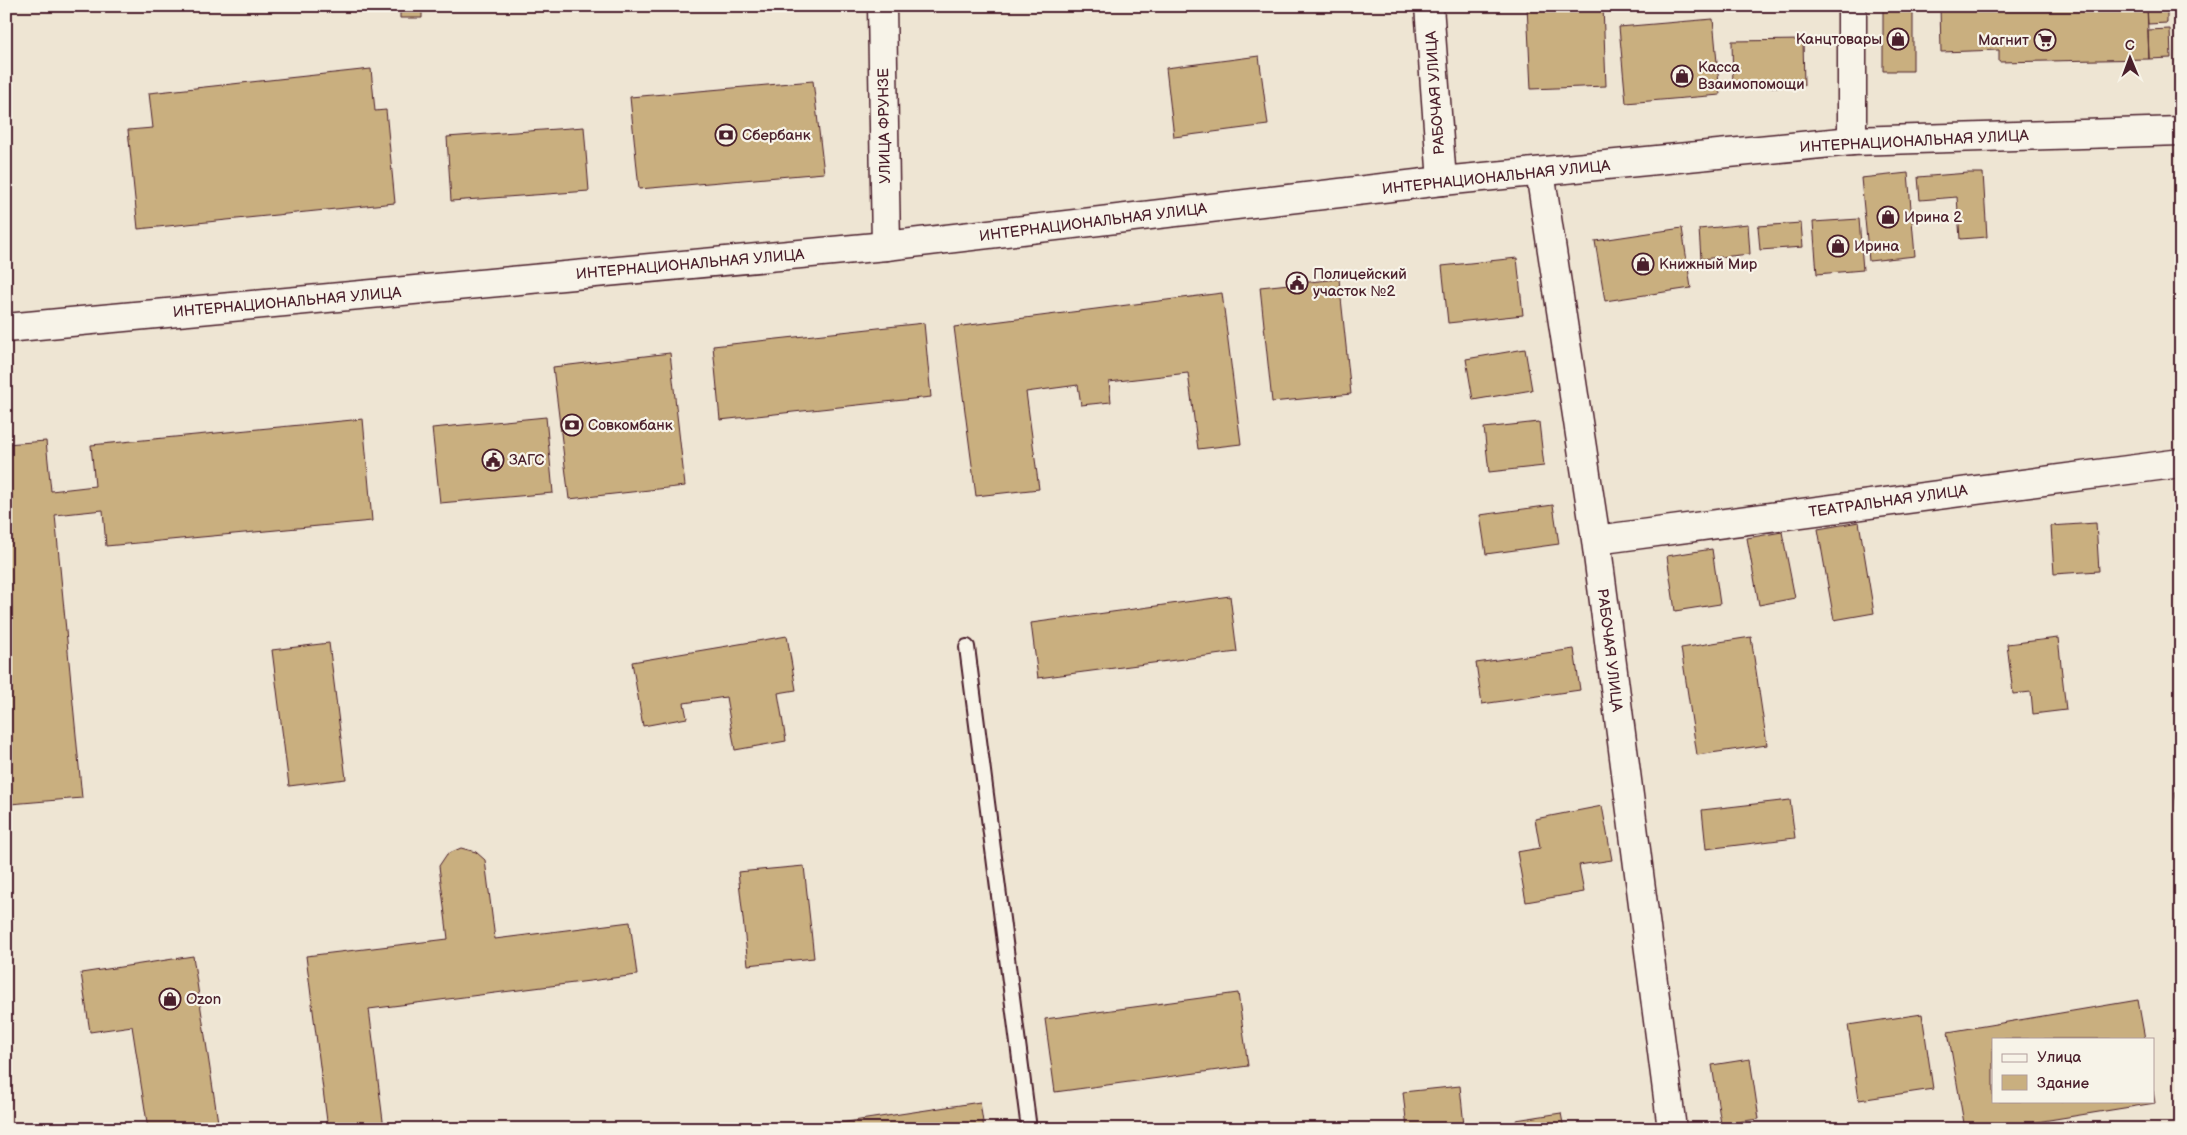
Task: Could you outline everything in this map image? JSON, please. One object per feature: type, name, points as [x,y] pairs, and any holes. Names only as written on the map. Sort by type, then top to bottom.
[{"type":"street","name":"УЛИЦА ФРУНЗЕ","points":[[882,6],[886,246]]},
{"type":"street","name":"РАБОЧАЯ УЛИЦА","points":[[1429,6],[1442,181]]},
{"type":"street","points":[[1852,6],[1852,141]]},
{"type":"street","name":"ИНТЕРНАЦИОНАЛЬНАЯ УЛИЦА","points":[[6,328],[886,246],[1442,181],[1852,141],[2181,131]]},
{"type":"street","name":"РАБОЧАЯ УЛИЦА","points":[[1540,172],[1596,540],[1672,1129]]},
{"type":"street","name":"ТЕАТРАЛЬНАЯ УЛИЦА","points":[[1596,540],[2181,463]]},
{"type":"lane","points":[[967,647],[1029,1129]]},
{"type":"building","points":[[400,6],[422,6],[422,18],[400,18]]},
{"type":"building","points":[[1527,6],[1603,6],[1606,86],[1531,89]]},
{"type":"building","name":"Канцтовары","points":[[1883,6],[1913,6],[1913,71],[1883,71]]},
{"type":"building","name":"Магнит","points":[[1940,6],[2147,6],[2149,59],[1999,62],[1999,50],[1941,52]]},
{"type":"building","points":[[2147,6],[2167,6],[2167,23],[2148,24]]},
{"type":"building","points":[[1713,19],[1720,95],[1626,103],[1619,27]]},
{"type":"building","points":[[2170,29],[2171,58],[2149,59],[2148,30]]},
{"type":"building","points":[[1803,40],[1804,86],[1733,88],[1732,41]]},
{"type":"building","points":[[1259,56],[1268,125],[1174,137],[1166,68]]},
{"type":"building","points":[[371,69],[375,111],[386,110],[395,203],[138,229],[128,130],[153,128],[149,93]]},
{"type":"building","name":"Сбербанк","points":[[813,81],[824,173],[639,189],[630,97]]},
{"type":"building","points":[[584,127],[589,191],[451,201],[447,137]]},
{"type":"building","name":"Ирина 2","points":[[1908,173],[1915,256],[1869,261],[1861,178]]},
{"type":"building","points":[[1983,173],[1987,237],[1960,239],[1957,197],[1920,200],[1918,177]]},
{"type":"building","name":"Ирина","points":[[1859,219],[1863,270],[1817,274],[1813,222]]},
{"type":"building","points":[[1801,223],[1803,247],[1760,250],[1758,226]]},
{"type":"building","points":[[1748,224],[1750,254],[1701,259],[1699,229]]},
{"type":"building","name":"Книжный Мир","points":[[1682,228],[1691,288],[1605,301],[1595,241]]},
{"type":"building","points":[[1517,258],[1523,315],[1448,323],[1442,266]]},
{"type":"building","points":[[1339,279],[1351,394],[1272,402],[1260,287]]},
{"type":"building","points":[[1222,293],[1241,444],[1198,449],[1188,373],[1109,382],[1111,402],[1081,405],[1078,385],[1026,392],[1039,489],[976,496],[954,327]]},
{"type":"building","points":[[924,323],[931,397],[720,420],[713,346]]},
{"type":"building","points":[[1525,349],[1532,390],[1473,400],[1466,359]]},
{"type":"building","points":[[670,353],[685,486],[569,499],[553,367]]},
{"type":"building","name":"ЗАГС","points":[[546,417],[553,493],[440,503],[432,428]]},
{"type":"building","points":[[363,419],[372,521],[106,546],[103,510],[55,515],[82,798],[10,804],[6,769],[6,444],[46,441],[51,491],[95,486],[91,445]]},
{"type":"building","points":[[1539,422],[1544,466],[1489,472],[1484,428]]},
{"type":"building","points":[[1553,505],[1559,544],[1486,554],[1480,515]]},
{"type":"building","points":[[1859,522],[1874,613],[1834,620],[1818,529]]},
{"type":"building","points":[[2096,523],[2099,571],[2054,574],[2051,526]]},
{"type":"building","points":[[1782,532],[1795,598],[1759,605],[1747,538]]},
{"type":"building","points":[[1712,549],[1720,604],[1675,611],[1667,556]]},
{"type":"building","points":[[1230,596],[1237,652],[1038,678],[1031,623]]},
{"type":"building","points":[[787,636],[796,690],[778,693],[786,741],[735,750],[726,697],[684,703],[687,718],[643,726],[632,662]]},
{"type":"building","points":[[1751,637],[1767,745],[1697,755],[1681,648]]},
{"type":"building","points":[[2058,638],[2066,710],[2033,714],[2031,692],[2013,694],[2007,644]]},
{"type":"building","points":[[329,643],[346,779],[289,786],[272,650]]},
{"type":"building","points":[[1574,649],[1580,690],[1482,704],[1476,663]]},
{"type":"building","points":[[2181,792],[2181,828],[2175,793]]},
{"type":"building","points":[[1790,800],[1795,838],[1706,849],[1702,810]]},
{"type":"building","points":[[1602,806],[1612,860],[1579,865],[1584,892],[1526,902],[1517,852],[1540,848],[1535,819]]},
{"type":"building","points":[[461,848],[476,852],[485,860],[495,939],[630,922],[637,975],[369,1009],[384,1129],[328,1129],[306,956],[448,939],[439,866],[447,854]]},
{"type":"building","points":[[804,866],[814,958],[748,965],[738,872]]},
{"type":"building","points":[[193,956],[219,1129],[148,1129],[132,1026],[90,1032],[81,973]]},
{"type":"building","points":[[1238,993],[1248,1066],[1055,1092],[1045,1019]]},
{"type":"building","points":[[2138,1000],[2145,1038],[1992,1038],[1992,1102],[2154,1102],[2154,1097],[2155,1103],[1993,1129],[1965,1129],[1948,1032]]},
{"type":"building","points":[[1922,1014],[1933,1089],[1859,1100],[1848,1025]]},
{"type":"building","points":[[1750,1059],[1759,1119],[1721,1124],[1712,1065]]},
{"type":"building","points":[[1460,1086],[1464,1126],[1437,1129],[1407,1129],[1403,1092]]},
{"type":"building","points":[[980,1102],[984,1129],[800,1129]]},
{"type":"building","points":[[1561,1113],[1564,1129],[1517,1129],[1516,1120]]},
{"type":"place","name":"Канцтовары","points":[[1898,39]]},
{"type":"place","name":"Магнит","points":[[2045,40]]},
{"type":"place","name":"Касса Взаимопомощи","points":[[1682,76]]},
{"type":"place","name":"Сбербанк","points":[[726,135]]},
{"type":"place","name":"Ирина 2","points":[[1888,217]]},
{"type":"place","name":"Ирина","points":[[1838,246]]},
{"type":"place","name":"Книжный Мир","points":[[1643,264]]},
{"type":"place","name":"Полицейский участок №2","points":[[1297,283]]},
{"type":"place","name":"Совкомбанк","points":[[572,425]]},
{"type":"place","name":"ЗАГС","points":[[493,460]]},
{"type":"place","name":"Ozon","points":[[170,999]]}]
